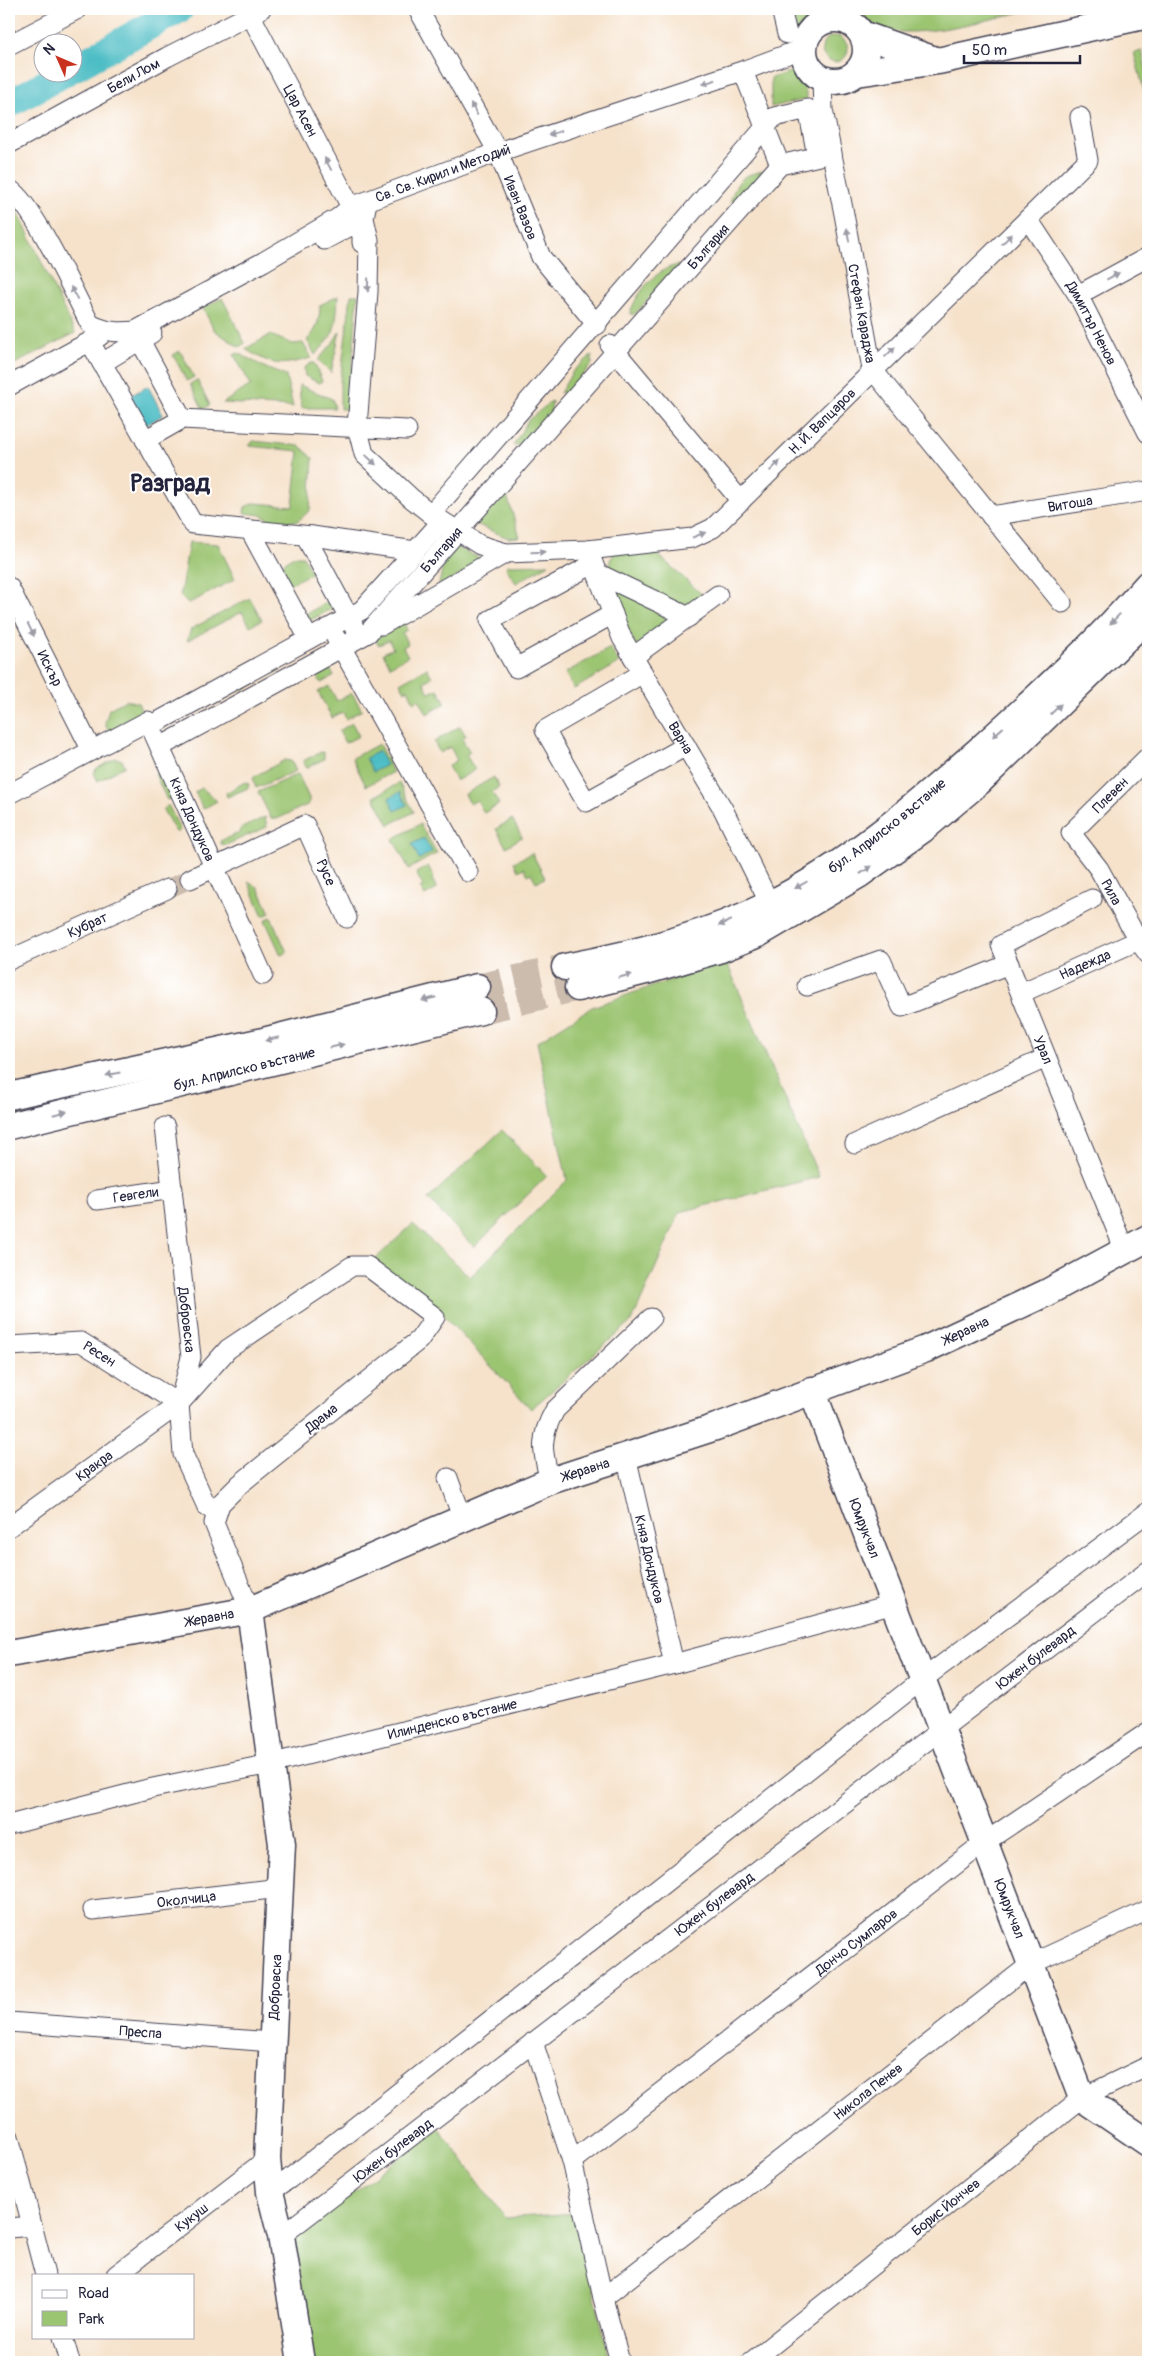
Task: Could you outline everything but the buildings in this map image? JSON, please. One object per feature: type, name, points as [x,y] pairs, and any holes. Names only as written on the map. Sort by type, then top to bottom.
[{"type":"street","points":[[9,45],[78,9]]},
{"type":"street","name":"Иван Вазов","points":[[418,9],[498,152],[541,257],[597,320]]},
{"type":"street","points":[[781,9],[795,41],[809,66],[822,79],[842,81],[857,73],[938,61],[1148,15]]},
{"type":"street","name":"Бели Лом","points":[[9,144],[167,57],[256,11]]},
{"type":"street","name":"Цар Асен","points":[[256,11],[359,204]]},
{"type":"street","points":[[795,41],[808,34],[819,16],[852,22],[938,61]]},
{"type":"street","points":[[852,22],[867,45],[866,55],[857,73]]},
{"type":"street","name":"Св. Св. Кирил и Методий","points":[[100,334],[138,335],[359,204],[498,152],[743,70],[795,41]]},
{"type":"street","points":[[743,70],[780,165],[825,155]]},
{"type":"street","name":"Стефан Караджа","points":[[822,79],[815,108],[872,369],[1062,603]]},
{"type":"street","name":"България","points":[[150,726],[362,610],[415,551],[437,517],[597,320],[774,117],[815,108]]},
{"type":"street","name":"Н. Й. Вапцаров","points":[[359,204],[369,240],[368,292],[348,426],[364,454],[411,498],[480,545],[506,553],[593,562],[692,538],[713,528],[872,369],[1088,160],[1080,117]]},
{"type":"street","name":"България","points":[[160,747],[364,635],[459,532],[616,345],[780,165]]},
{"type":"street","points":[[9,189],[16,193],[30,211],[90,324],[100,334],[102,363],[193,524],[312,536],[415,551]]},
{"type":"street","name":"Димитър Ненов","points":[[1028,219],[1078,295],[1148,433]]},
{"type":"street","points":[[102,363],[138,335],[356,223],[362,235],[362,258]]},
{"type":"street","points":[[1078,295],[1148,257]]},
{"type":"street","points":[[616,345],[629,329],[624,318],[613,313],[597,320],[600,340],[616,345],[657,403],[741,501]]},
{"type":"street","points":[[9,386],[100,334]]},
{"type":"street","points":[[138,335],[182,419]]},
{"type":"street","points":[[145,440],[182,419],[407,430]]},
{"type":"street","name":"Витоша","points":[[991,516],[1148,492]]},
{"type":"street","points":[[250,530],[309,639]]},
{"type":"street","points":[[312,536],[309,544],[349,617],[364,635],[506,553]]},
{"type":"street","points":[[434,595],[442,550]]},
{"type":"street","points":[[613,614],[516,668],[490,620],[593,562],[689,617]]},
{"type":"street","name":"Варна","points":[[593,562],[622,638],[735,832],[774,913]]},
{"type":"street","name":"бул. Априлско въстание","points":[[571,978],[646,971],[721,949],[758,934],[774,913],[929,796],[1076,659],[1148,584]]},
{"type":"street","name":"Искър","points":[[9,587],[91,749]]},
{"type":"street","points":[[686,746],[586,802],[545,730],[638,665],[689,617],[718,595]]},
{"type":"street","name":"бул. Априлско въстание","points":[[774,913],[860,874],[916,835],[949,809],[1062,703],[1148,617]]},
{"type":"street","points":[[330,628],[468,872]]},
{"type":"street","points":[[9,794],[148,720],[150,726]]},
{"type":"street","name":"Княз Дондуков","points":[[150,726],[263,975]]},
{"type":"street","name":"Плевен","points":[[1071,833],[1148,757]]},
{"type":"street","name":"Русе","points":[[215,867],[306,825],[347,918]]},
{"type":"street","name":"Рила","points":[[1071,833],[1099,869],[1145,943]]},
{"type":"street","points":[[190,879],[215,867]]},
{"type":"street","name":"Кубрат","points":[[9,960],[168,890]]},
{"type":"street","name":"Урал","points":[[1092,899],[1001,944],[1124,1250]]},
{"type":"street","name":"Надежда","points":[[1020,993],[1145,943]]},
{"type":"street","points":[[807,986],[881,960],[902,1008],[1008,964]]},
{"type":"street","name":"бул. Априлско въстание","points":[[9,1096],[260,1042],[479,999],[9,1126]]},
{"type":"street","points":[[855,1144],[1046,1058]]},
{"type":"street","name":"Добровска","points":[[165,1127],[191,1357],[179,1404],[183,1454],[250,1610],[282,1844],[267,2159],[270,2192],[281,2236],[301,2362]]},
{"type":"street","name":"Гевгели","points":[[98,1200],[173,1189]]},
{"type":"street","name":"Жеравна","points":[[9,1654],[250,1610],[550,1481],[716,1427],[926,1349],[1046,1293],[1148,1238]]},
{"type":"street","name":"Кракра","points":[[9,1527],[179,1404],[228,1349],[352,1266],[368,1266],[435,1317]]},
{"type":"street","name":"Драма","points":[[210,1515],[240,1484],[419,1340],[435,1317]]},
{"type":"street","points":[[550,1481],[542,1452],[544,1429],[555,1410],[651,1318]]},
{"type":"street","name":"Ресен","points":[[9,1346],[80,1342],[179,1404]]},
{"type":"street","name":"Юмрукчал","points":[[812,1390],[1082,2098]]},
{"type":"street","name":"Княз Дондуков","points":[[626,1456],[674,1664]]},
{"type":"street","points":[[448,1478],[462,1518]]},
{"type":"street","points":[[270,2192],[1148,1512]]},
{"type":"street","name":"Южен булевард","points":[[281,2236],[940,1725],[1148,1571]]},
{"type":"street","name":"Илинденско въстание","points":[[9,1825],[148,1789],[270,1764],[674,1664],[894,1604]]},
{"type":"street","name":"Дончо Сумпаров","points":[[572,2161],[985,1842],[1148,1732]]},
{"type":"street","name":"Околчица","points":[[93,1910],[280,1888]]},
{"type":"street","name":"Никола Пенев","points":[[603,2298],[1031,1964],[1148,1910]]},
{"type":"street","name":"Преспа","points":[[9,2022],[272,2042]]},
{"type":"street","points":[[533,2042],[572,2161],[603,2298],[620,2362]]},
{"type":"street","name":"Борис Йончев","points":[[751,2362],[1082,2098],[1148,2066]]},
{"type":"street","points":[[1082,2098],[1148,2143]]},
{"type":"street","points":[[9,2137],[45,2274]]},
{"type":"street","name":"Кукуш","points":[[117,2274],[267,2159]]},
{"type":"street","points":[[9,2228],[32,2226]]},
{"type":"street","points":[[63,2338],[70,2362]]},
{"type":"green space","points":[[791,9],[811,9],[802,28],[796,31]]},
{"type":"green space","points":[[860,9],[1035,9],[949,28],[902,32],[883,29],[869,22]]},
{"type":"green space","points":[[835,36],[844,40],[848,49],[844,58],[835,62],[826,58],[822,49],[826,40]]},
{"type":"green space","points":[[1142,51],[1148,76],[1148,90],[1144,91],[1134,53]]},
{"type":"green space","points":[[796,70],[802,75],[807,99],[771,107],[771,78]]},
{"type":"green space","points":[[764,171],[738,200],[730,202],[735,188],[741,180],[750,174]]},
{"type":"green space","points":[[9,206],[18,212],[75,333],[9,367]]},
{"type":"green space","points":[[680,265],[635,314],[630,314],[637,298],[649,282],[664,270]]},
{"type":"green space","points":[[351,295],[358,295],[349,409],[340,409],[340,382]]},
{"type":"green space","points":[[338,296],[334,328],[328,341],[315,355],[307,340],[317,324],[320,305]]},
{"type":"green space","points":[[222,298],[245,343],[239,347],[214,330],[203,308]]},
{"type":"green space","points":[[340,331],[331,373],[318,360]]},
{"type":"green space","points":[[270,335],[293,344],[303,343],[311,358],[283,364],[270,362],[245,349]]},
{"type":"green space","points":[[180,351],[194,377],[187,381],[173,355]]},
{"type":"green space","points":[[238,353],[286,376],[293,407],[223,403],[251,385],[234,355]]},
{"type":"green space","points":[[592,355],[592,364],[569,391],[560,393],[573,371]]},
{"type":"green space","points":[[314,363],[322,381],[319,383],[305,376],[304,368]]},
{"type":"green space","points":[[197,380],[210,405],[203,409],[190,384]]},
{"type":"green space","points":[[299,385],[332,399],[335,408],[301,408]]},
{"type":"green space","points":[[552,401],[551,412],[523,444],[513,446],[528,420]]},
{"type":"green space","points":[[253,441],[300,446],[313,458],[310,510],[298,521],[272,522],[262,515],[244,513],[245,507],[254,503],[293,506],[299,451],[249,446]]},
{"type":"green space","points":[[506,493],[520,537],[508,538],[476,524]]},
{"type":"green space","points":[[189,542],[218,544],[235,579],[188,604],[180,596]]},
{"type":"green space","points":[[647,545],[707,599],[689,614],[609,574],[610,560],[617,549]]},
{"type":"green space","points":[[456,547],[484,560],[438,588],[445,558]]},
{"type":"green space","points":[[294,556],[303,556],[312,573],[289,584],[281,567]]},
{"type":"green space","points":[[549,564],[516,583],[506,568],[508,565]]},
{"type":"green space","points":[[612,583],[684,619],[639,651],[629,632]]},
{"type":"green space","points":[[250,598],[262,620],[250,626],[242,612],[187,641],[191,629]]},
{"type":"green space","points":[[329,601],[333,608],[307,622],[304,615]]},
{"type":"green space","points":[[404,623],[407,630],[402,633],[408,644],[403,647],[408,656],[390,666],[383,653],[393,648],[389,640],[379,645],[375,639]]},
{"type":"green space","points":[[610,648],[619,663],[574,689],[565,673]]},
{"type":"green space","points":[[281,664],[280,670],[242,690],[237,688]]},
{"type":"green space","points":[[328,665],[334,676],[321,683],[315,672]]},
{"type":"green space","points":[[427,668],[432,677],[424,682],[429,693],[438,689],[446,703],[427,714],[419,699],[414,702],[408,689],[405,691],[400,683]]},
{"type":"green space","points":[[329,686],[337,701],[352,693],[362,710],[346,719],[343,712],[332,718],[318,692]]},
{"type":"green space","points":[[126,700],[138,703],[143,714],[110,733],[105,723],[109,709]]},
{"type":"green space","points":[[352,723],[359,736],[345,743],[339,731]]},
{"type":"green space","points":[[460,726],[466,736],[462,739],[470,752],[466,755],[475,770],[456,781],[448,766],[457,760],[450,747],[440,753],[434,742]]},
{"type":"green space","points":[[379,744],[393,772],[366,786],[352,758]]},
{"type":"green space","points":[[321,752],[324,753],[324,759],[308,767],[305,766],[303,761]]},
{"type":"green space","points":[[116,758],[122,760],[125,766],[98,781],[94,773],[96,769]]},
{"type":"green space","points":[[285,760],[291,761],[296,771],[256,788],[253,779],[255,776]]},
{"type":"green space","points":[[163,770],[175,797],[167,800],[155,774]]},
{"type":"green space","points":[[298,774],[309,798],[309,804],[277,819],[271,818],[258,792]]},
{"type":"green space","points":[[494,777],[499,787],[492,792],[499,804],[484,813],[477,800],[470,804],[465,794]]},
{"type":"green space","points":[[245,782],[249,784],[248,788],[227,797],[226,793]]},
{"type":"green space","points":[[399,783],[414,812],[389,825],[374,797]]},
{"type":"green space","points":[[202,788],[217,801],[203,809],[195,792]]},
{"type":"green space","points":[[168,805],[180,829],[178,833],[163,810]]},
{"type":"green space","points":[[265,817],[267,827],[226,845],[221,844],[220,841],[241,832],[240,829]]},
{"type":"green space","points":[[512,819],[522,837],[506,847],[496,829]]},
{"type":"green space","points":[[420,824],[437,853],[409,869],[393,839]]},
{"type":"green space","points":[[532,853],[545,878],[536,882],[531,873],[528,875],[524,868],[518,871],[514,862]]},
{"type":"green space","points":[[428,866],[434,877],[432,879],[437,889],[425,896],[420,888],[423,886],[416,873]]},
{"type":"green space","points":[[248,881],[258,887],[270,913],[263,916]]},
{"type":"green space","points":[[271,917],[287,952],[281,955],[265,920]]},
{"type":"green space","points":[[726,961],[819,1177],[680,1212],[632,1321],[531,1409],[440,1312],[374,1260],[413,1224],[470,1277],[567,1180],[537,1042],[592,1007]]},
{"type":"green space","points":[[502,1130],[547,1176],[474,1247],[428,1199]]},
{"type":"green space","points":[[439,2128],[505,2218],[576,2213],[610,2362],[311,2362],[292,2239]]},
{"type":"water","points":[[148,386],[163,415],[146,425],[130,396]]},
{"type":"water","points":[[379,751],[386,765],[373,772],[366,758]]},
{"type":"water","points":[[400,792],[407,805],[395,811],[389,798]]},
{"type":"water","points":[[424,838],[432,852],[419,859],[412,844]]},
{"type":"waterway","name":"Бели Лом","points":[[82,63],[180,9]]},
{"type":"waterway","name":"Бели Лом","points":[[9,104],[48,82]]},
{"type":"tunnel","points":[[167,889],[190,879]]},
{"type":"tunnel","points":[[477,987],[565,967]]},
{"type":"tunnel","points":[[481,1011],[578,988]]},
{"type":"district","name":"Разград","points":[[170,483]]}]
